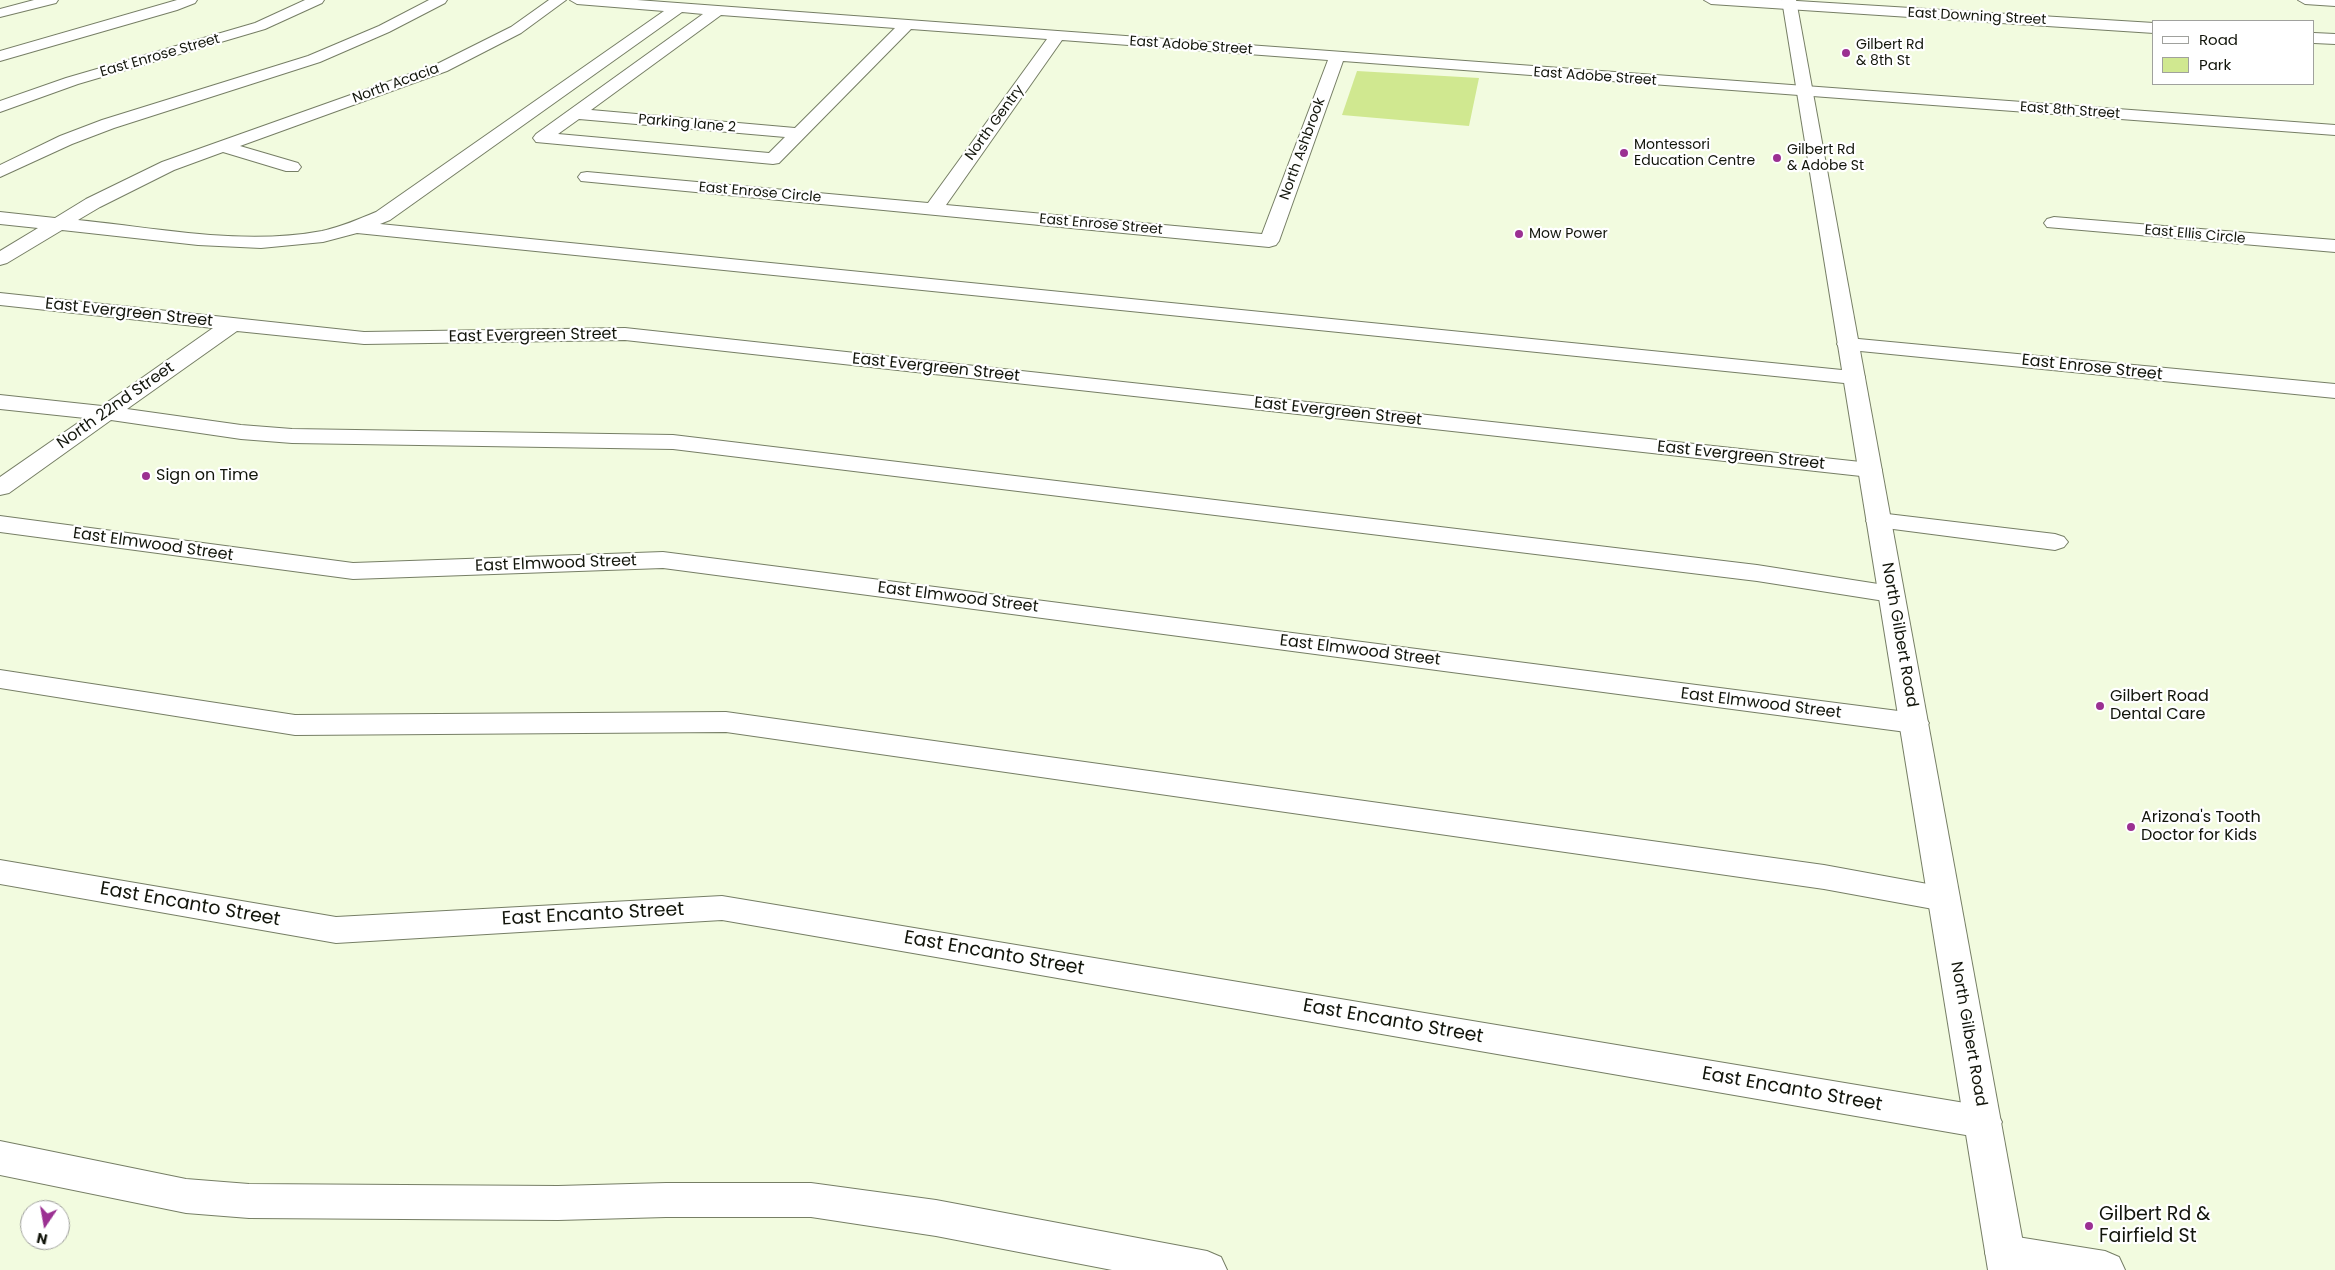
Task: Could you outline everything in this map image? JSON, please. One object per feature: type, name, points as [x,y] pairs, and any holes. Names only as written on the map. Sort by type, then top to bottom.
[{"type":"street","points":[[0,13],[51,0]]},
{"type":"street","points":[[0,56],[172,7],[190,0]]},
{"type":"street","name":"East Enrose Street","points":[[0,107],[72,81],[260,26],[317,0]]},
{"type":"street","points":[[0,172],[66,140],[108,124],[314,59],[384,29],[440,0]]},
{"type":"street","name":"North Acacia","points":[[0,259],[93,203],[168,166],[441,68],[516,30],[559,0]]},
{"type":"street","name":"East Adobe Street","points":[[577,0],[1805,92]]},
{"type":"street","points":[[780,15],[799,0]]},
{"type":"street","name":"East Downing Street","points":[[1711,0],[1790,3],[2152,28]]},
{"type":"street","points":[[2305,0],[2335,2]]},
{"type":"street","name":"North Gilbert Road","points":[[1790,3],[2006,1261]]},
{"type":"street","points":[[0,218],[261,242],[292,242],[360,228],[383,216],[678,8]]},
{"type":"street","points":[[718,10],[542,138],[773,159],[907,25]]},
{"type":"street","name":"North Gentry","points":[[933,210],[1057,36]]},
{"type":"street","points":[[2315,38],[2335,39]]},
{"type":"street","name":"North Ashbrook","points":[[1269,241],[1338,57]]},
{"type":"street","name":"East 8th Street","points":[[1805,92],[2335,130]]},
{"type":"street","name":"Parking lane 2","points":[[576,114],[798,133]]},
{"type":"street","points":[[222,146],[292,167]]},
{"type":"street","name":"East Enrose Circle","points":[[586,177],[933,210]]},
{"type":"street","name":"East Enrose Street","points":[[933,210],[1269,241]]},
{"type":"street","name":"East Ellis Circle","points":[[2054,223],[2335,246]]},
{"type":"street","points":[[360,228],[1854,377]]},
{"type":"street","name":"East Evergreen Street","points":[[0,299],[364,338],[626,334],[1870,470]]},
{"type":"street","name":"North 22nd Street","points":[[0,488],[233,324]]},
{"type":"street","name":"East Enrose Street","points":[[1848,344],[2335,391]]},
{"type":"street","points":[[0,402],[107,413],[242,432],[292,436],[673,442],[1756,573],[1892,594]]},
{"type":"street","points":[[1879,521],[2055,542]]},
{"type":"street","name":"East Elmwood Street","points":[[0,524],[353,572],[663,560],[1914,724]]},
{"type":"street","points":[[0,679],[295,725],[726,722],[1824,877],[1944,899]]},
{"type":"street","name":"East Encanto Street","points":[[0,872],[336,930],[722,908],[1983,1122]]},
{"type":"street","points":[[0,1158],[186,1196],[249,1201],[558,1203],[666,1200],[811,1200],[936,1218],[1207,1270]]},
{"type":"street","points":[[2006,1261],[2104,1270]]},
{"type":"green space","points":[[1357,71],[1479,78],[1469,126],[1342,115]]},
{"type":"place","name":"Gilbert Rd & 8th St","points":[[1846,53]]},
{"type":"place","name":"Montessori Education Centre","points":[[1624,153]]},
{"type":"place","name":"Gilbert Rd & Adobe St","points":[[1777,158]]},
{"type":"place","name":"Mow Power","points":[[1519,234]]},
{"type":"place","name":"Sign on Time","points":[[146,476]]},
{"type":"place","name":"Gilbert Road Dental Care","points":[[2100,706]]},
{"type":"place","name":"Arizona's Tooth Doctor for Kids","points":[[2131,827]]},
{"type":"place","name":"Gilbert Rd & Fairfield St","points":[[2089,1226]]}]
